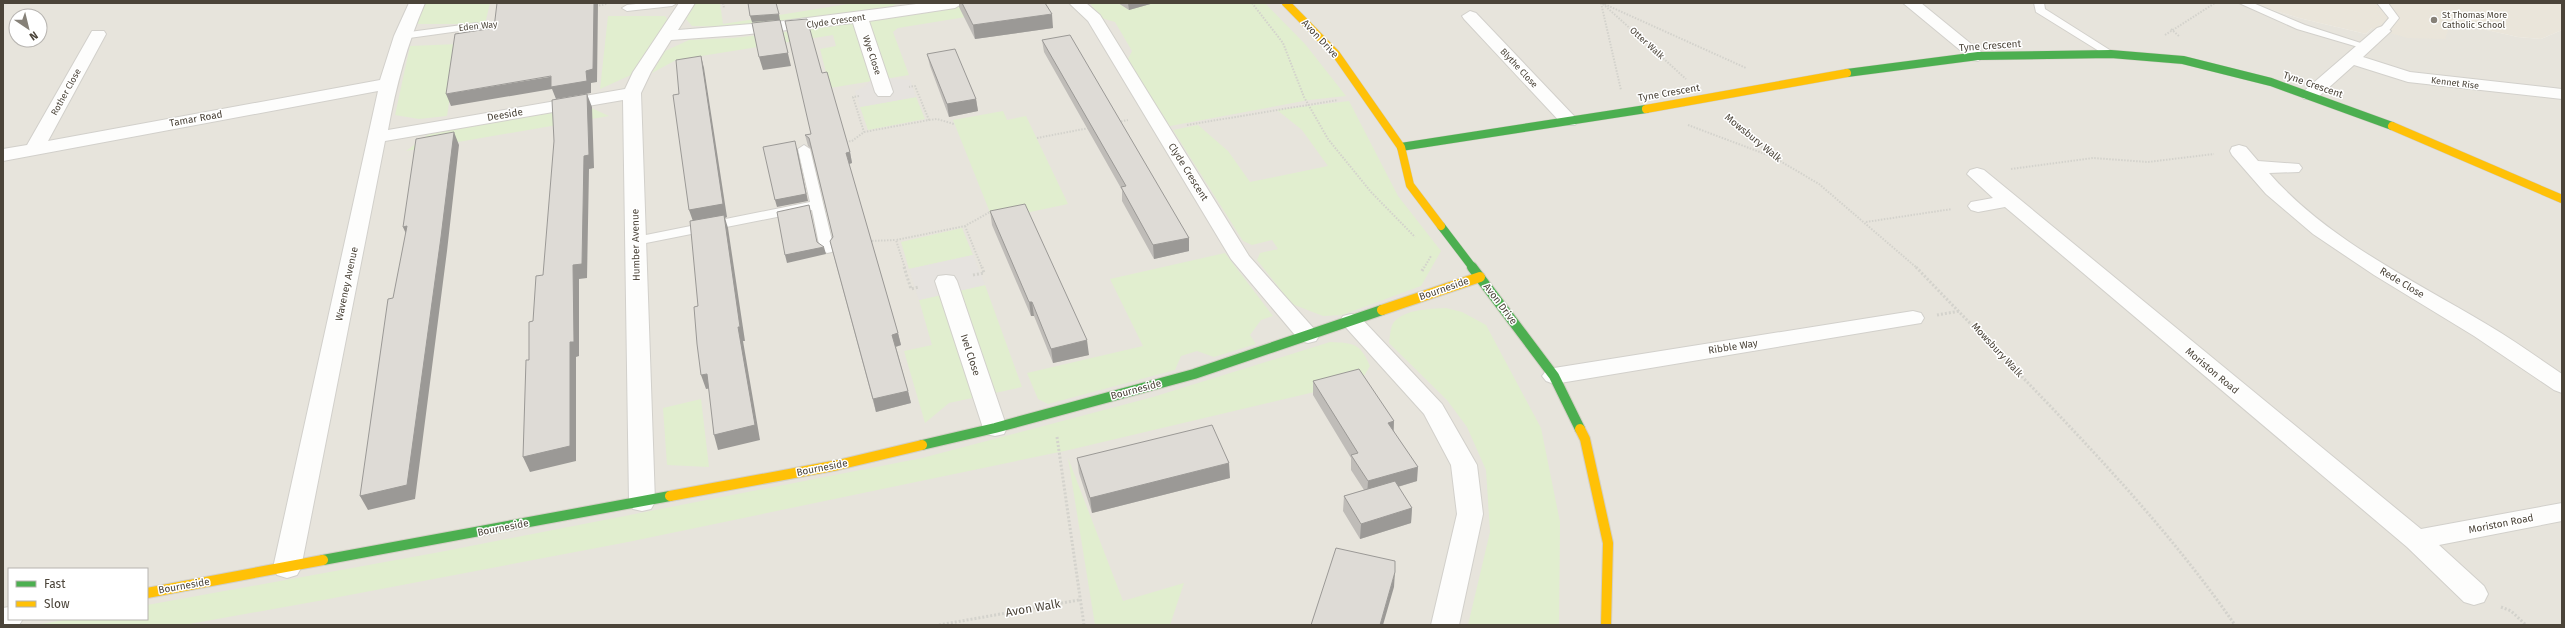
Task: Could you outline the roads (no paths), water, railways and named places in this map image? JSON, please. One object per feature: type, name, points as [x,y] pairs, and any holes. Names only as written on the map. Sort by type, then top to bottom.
[{"type":"street","name":"Waveney Avenue","points":[[287,568],[388,84],[402,36],[417,3]]},
{"type":"street","name":"Humber Avenue","points":[[642,502],[632,93],[642,72],[687,3]]},
{"type":"street","name":"Clyde Crescent","points":[[667,35],[727,33],[860,18],[955,3]]},
{"type":"street","name":"Clyde Crescent","points":[[1077,3],[1094,18],[1241,259],[1308,336]]},
{"type":"street","name":"Avon Drive","points":[[1286,3],[1336,54],[1364,97],[1401,147],[1410,185],[1554,376],[1586,439],[1608,543],[1606,625]]},
{"type":"street","points":[[1911,3],[1978,56]]},
{"type":"street","name":"Blythe Close","points":[[1470,16],[1569,121]]},
{"type":"street","name":"Wye Close","points":[[860,18],[884,92]]},
{"type":"street","points":[[2310,95],[2383,31]]},
{"type":"street","name":"Rother Close","points":[[34,149],[98,34]]},
{"type":"street","name":"Tyne Crescent","points":[[1401,147],[1645,109],[1883,67],[1978,56],[2112,54],[2183,60],[2212,66],[2310,95],[2410,133],[2562,200]]},
{"type":"street","name":"Kennet Rise","points":[[2351,59],[2408,77],[2562,94]]},
{"type":"street","name":"Tamar Road","points":[[3,155],[388,84]]},
{"type":"street","name":"Deeside","points":[[377,138],[632,93]]},
{"type":"street","name":"Rede Close","points":[[2239,151],[2273,190],[2320,230],[2381,272],[2482,331],[2562,385]]},
{"type":"street","points":[[2253,167],[2292,168]]},
{"type":"street","name":"Moriston Road","points":[[1977,174],[2416,540],[2474,594]]},
{"type":"street","points":[[1978,206],[2008,201]]},
{"type":"street","name":"Bourneside","points":[[148,593],[838,465],[995,428],[1194,374],[1480,277]]},
{"type":"street","name":"Ivel Close","points":[[946,281],[995,428]]},
{"type":"street","name":"Ribble Way","points":[[1554,376],[1912,318]]},
{"type":"street","points":[[1351,321],[1434,410],[1464,465],[1470,514],[1445,625]]},
{"type":"street","name":"Moriston Road","points":[[2416,540],[2562,512]]},
{"type":"lane","points":[[627,8],[672,3]]},
{"type":"lane","points":[[2039,3],[2040,10],[2112,54]]},
{"type":"lane","points":[[2244,3],[2301,27],[2365,46]]},
{"type":"lane","points":[[2382,3],[2387,7],[2394,18],[2383,31]]},
{"type":"lane","name":"Eden Way","points":[[402,36],[477,26]]},
{"type":"lane","points":[[804,149],[827,249]]},
{"type":"lane","points":[[636,241],[816,205]]},
{"type":"place","name":"St Thomas More Catholic School","points":[[2434,20]]}]
